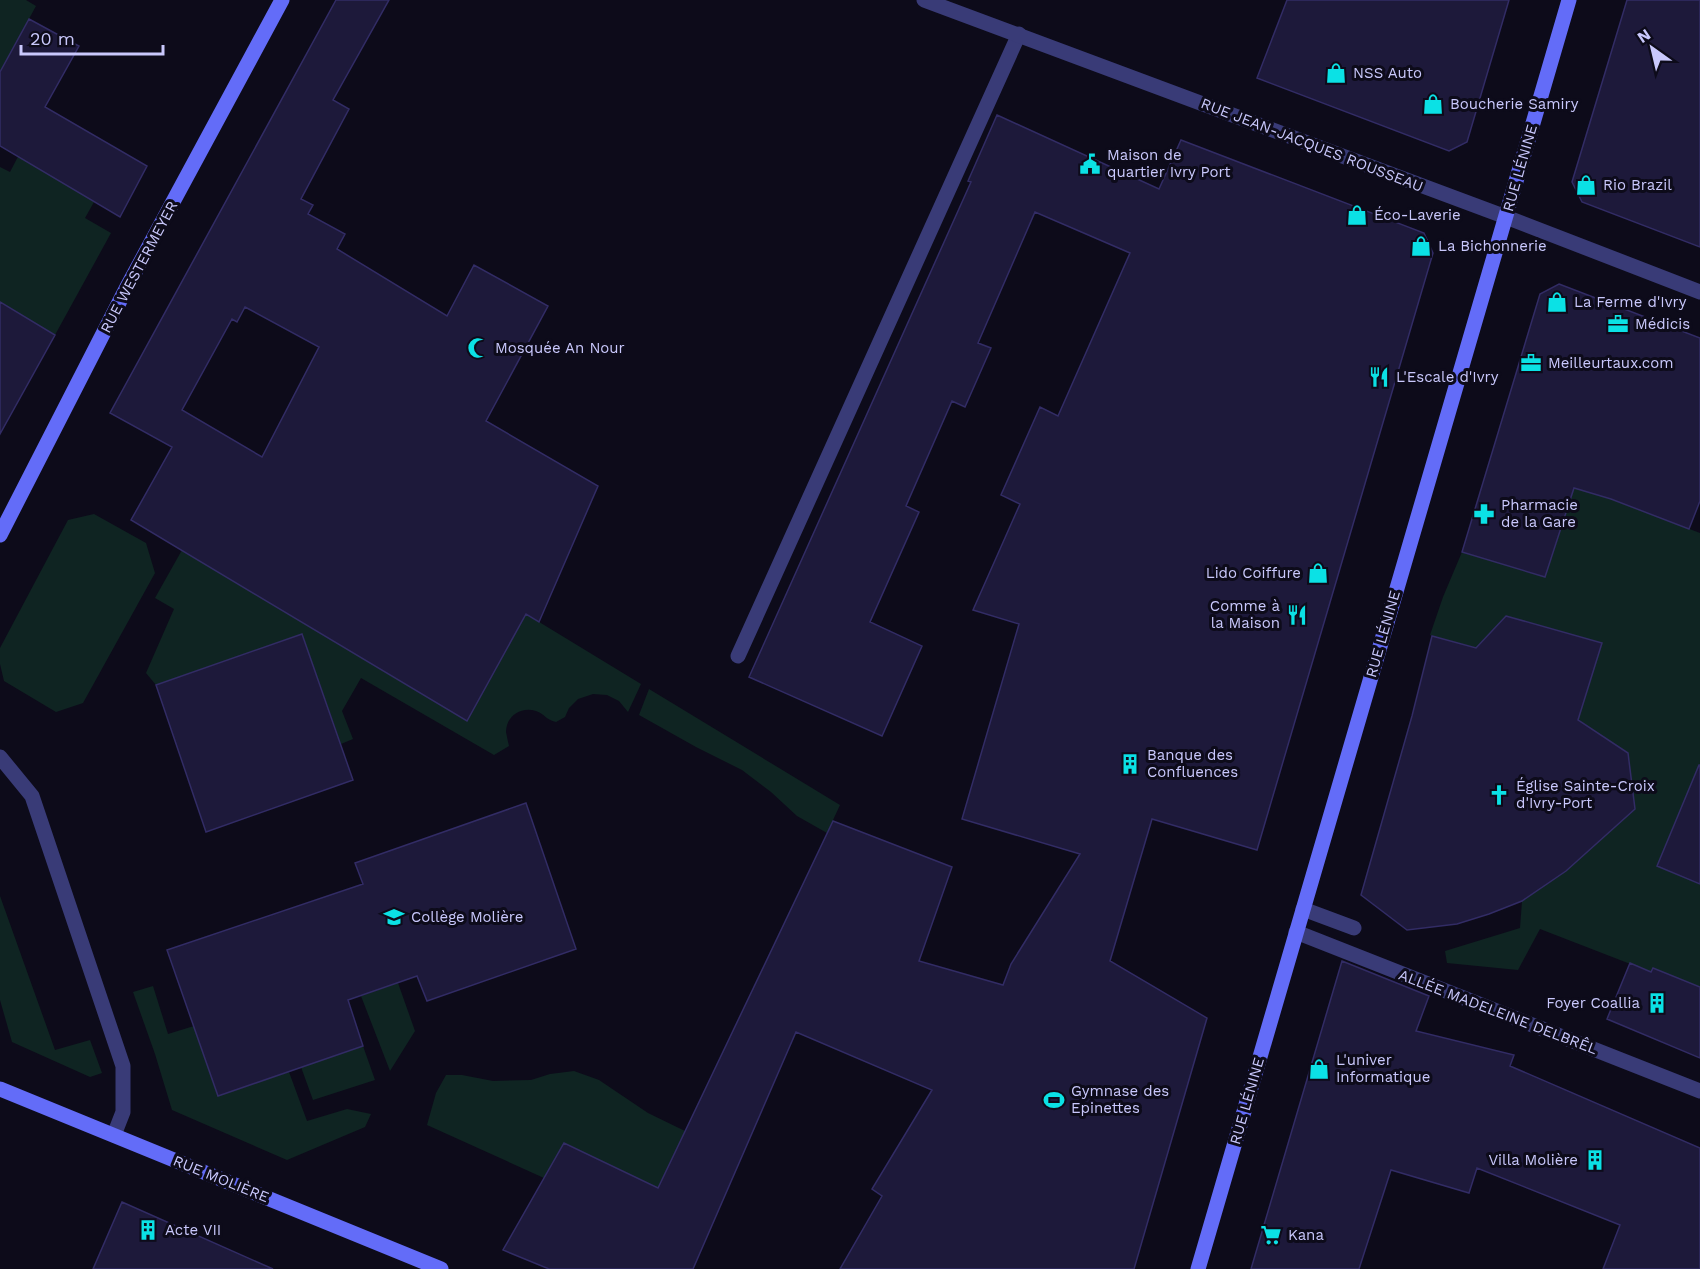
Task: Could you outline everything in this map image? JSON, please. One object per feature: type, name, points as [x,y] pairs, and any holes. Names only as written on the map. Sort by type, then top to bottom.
[{"type":"main road","name":"RUE WESTERMEYER","points":[[0,535],[128,287],[282,0]]},
{"type":"main road","name":"RUE LÉNINE","points":[[1198,1269],[1569,0]]},
{"type":"main road","name":"RUE MOLIÈRE","points":[[0,1089],[441,1269]]},
{"type":"street","name":"RUE JEAN-JACQUES ROUSSEAU","points":[[924,0],[1506,217],[1700,292]]},
{"type":"street","points":[[738,656],[1019,34]]},
{"type":"street","points":[[0,757],[32,796],[123,1066],[123,1112],[114,1136]]},
{"type":"street","points":[[1303,909],[1354,928]]},
{"type":"street","name":"ALLÉE MADELEINE DELBRÊL","points":[[1296,932],[1700,1091]]},
{"type":"green space","points":[[0,0],[26,0],[36,6],[0,72]]},
{"type":"green space","points":[[23,147],[94,202],[85,218],[111,233],[55,335],[0,303],[0,167],[10,172]]},
{"type":"green space","points":[[1571,487],[1611,499],[1700,533],[1700,792],[1657,866],[1700,884],[1700,987],[1654,969],[1651,972],[1540,929],[1518,970],[1447,963],[1445,951],[1520,928],[1522,901],[1566,871],[1628,757],[1578,719],[1601,643],[1507,616],[1476,648],[1430,635],[1462,552],[1545,577]]},
{"type":"green space","points":[[94,514],[146,543],[155,573],[83,703],[56,712],[4,681],[0,664],[0,648],[68,520]]},
{"type":"green space","points":[[182,550],[466,720],[526,614],[641,684],[628,712],[619,701],[607,695],[593,694],[578,699],[569,708],[565,717],[556,722],[536,711],[520,711],[512,717],[507,726],[509,746],[494,755],[361,678],[342,711],[353,739],[341,744],[302,634],[156,685],[146,673],[174,609],[155,598]]},
{"type":"green space","points":[[649,689],[840,805],[827,833],[797,816],[742,770],[639,715]]},
{"type":"green space","points":[[0,896],[55,1050],[90,1040],[102,1073],[90,1077],[12,1042],[0,1000]]},
{"type":"green space","points":[[398,983],[415,1031],[390,1071],[361,996]]},
{"type":"green space","points":[[153,986],[168,1034],[194,1026],[218,1096],[289,1072],[307,1121],[347,1109],[371,1114],[365,1127],[287,1160],[172,1110],[133,992]]},
{"type":"green space","points":[[363,1046],[375,1080],[313,1100],[301,1067]]},
{"type":"green space","points":[[574,1071],[599,1080],[648,1113],[685,1131],[638,1230],[544,1178],[427,1125],[436,1093],[446,1075],[462,1075],[493,1081],[531,1080],[550,1074]]},
{"type":"building","points":[[336,0],[389,0],[333,100],[349,109],[301,199],[313,205],[308,214],[345,234],[337,249],[447,316],[474,265],[548,306],[486,421],[598,486],[539,622],[526,614],[467,721],[131,520],[172,447],[110,413]],"holes":[[[245,307],[319,347],[262,457],[182,410],[232,319],[237,322]]]},
{"type":"building","points":[[1287,0],[1509,0],[1467,142],[1449,151],[1257,78]]},
{"type":"building","points":[[1627,0],[1700,0],[1700,247],[1582,202],[1572,182]]},
{"type":"building","points":[[29,19],[79,46],[45,107],[147,166],[120,217],[0,146],[0,72]]},
{"type":"building","points":[[997,115],[1159,189],[1181,140],[1424,233],[1433,253],[1257,850],[1152,819],[1110,961],[1207,1018],[1134,1269],[840,1269],[882,1196],[872,1189],[932,1090],[796,1032],[693,1269],[549,1269],[503,1250],[564,1143],[658,1188],[833,821],[952,867],[919,961],[1003,985],[1011,964],[1080,854],[962,819],[1019,624],[973,610],[1020,504],[1001,495],[1040,407],[1058,416],[1130,253],[1035,212],[978,343],[991,348],[965,407],[952,401],[906,506],[919,512],[870,622],[922,646],[882,736],[749,677],[971,182],[968,181]]},
{"type":"building","points":[[1559,284],[1700,338],[1700,501],[1689,529],[1611,499],[1574,488],[1545,577],[1462,552],[1540,294]]},
{"type":"building","points":[[0,302],[55,335],[0,434]]},
{"type":"building","name":"Église Sainte-Croix d'Ivry-Port","points":[[1506,616],[1602,643],[1578,720],[1628,753],[1635,809],[1566,871],[1522,901],[1457,924],[1407,930],[1361,895],[1412,716],[1432,636],[1476,648]]},
{"type":"building","points":[[302,634],[353,780],[206,832],[156,685]]},
{"type":"building","points":[[1700,765],[1700,884],[1657,866]]},
{"type":"building","points":[[526,803],[576,949],[427,1001],[417,976],[348,1000],[363,1046],[218,1096],[167,950],[363,884],[355,863]]},
{"type":"building","points":[[1342,961],[1429,996],[1416,1031],[1514,1055],[1510,1066],[1700,1148],[1700,1269],[1603,1269],[1620,1225],[1477,1168],[1469,1193],[1391,1170],[1359,1269],[1251,1269]]},
{"type":"building","name":"Foyer Coallia","points":[[1630,963],[1651,972],[1653,968],[1700,987],[1700,1058],[1607,1019]]},
{"type":"building","name":"Acte VII","points":[[122,1202],[273,1269],[93,1269]]},
{"type":"place","name":"NSS Auto","points":[[1336,73]]},
{"type":"place","name":"Boucherie Samiry","points":[[1433,104]]},
{"type":"place","name":"Maison de quartier Ivry Port","points":[[1090,164]]},
{"type":"place","name":"Rio Brazil","points":[[1586,185]]},
{"type":"place","name":"Éco-Laverie","points":[[1357,215]]},
{"type":"place","name":"La Bichonnerie","points":[[1421,246]]},
{"type":"place","name":"La Ferme d'Ivry","points":[[1557,302]]},
{"type":"place","name":"Médicis","points":[[1618,324]]},
{"type":"place","name":"Mosquée An Nour","points":[[478,348]]},
{"type":"place","name":"Meilleurtaux.com","points":[[1531,363]]},
{"type":"place","name":"L'Escale d'Ivry","points":[[1379,377]]},
{"type":"place","name":"Pharmacie de la Gare","points":[[1484,514]]},
{"type":"place","name":"Lido Coiffure","points":[[1318,573]]},
{"type":"place","name":"Comme à la Maison","points":[[1297,615]]},
{"type":"place","name":"Banque des Confluences","points":[[1130,764]]},
{"type":"place","name":"Église Sainte-Croix d'Ivry-Port","points":[[1499,795]]},
{"type":"place","name":"Collège Molière","points":[[394,917]]},
{"type":"place","name":"Foyer Coallia","points":[[1657,1003]]},
{"type":"place","name":"L'univer Informatique","points":[[1319,1069]]},
{"type":"place","name":"Gymnase des Epinettes","points":[[1054,1100]]},
{"type":"place","name":"Villa Molière","points":[[1595,1160]]},
{"type":"place","name":"Acte VII","points":[[148,1230]]},
{"type":"place","name":"Kana","points":[[1271,1235]]}]
